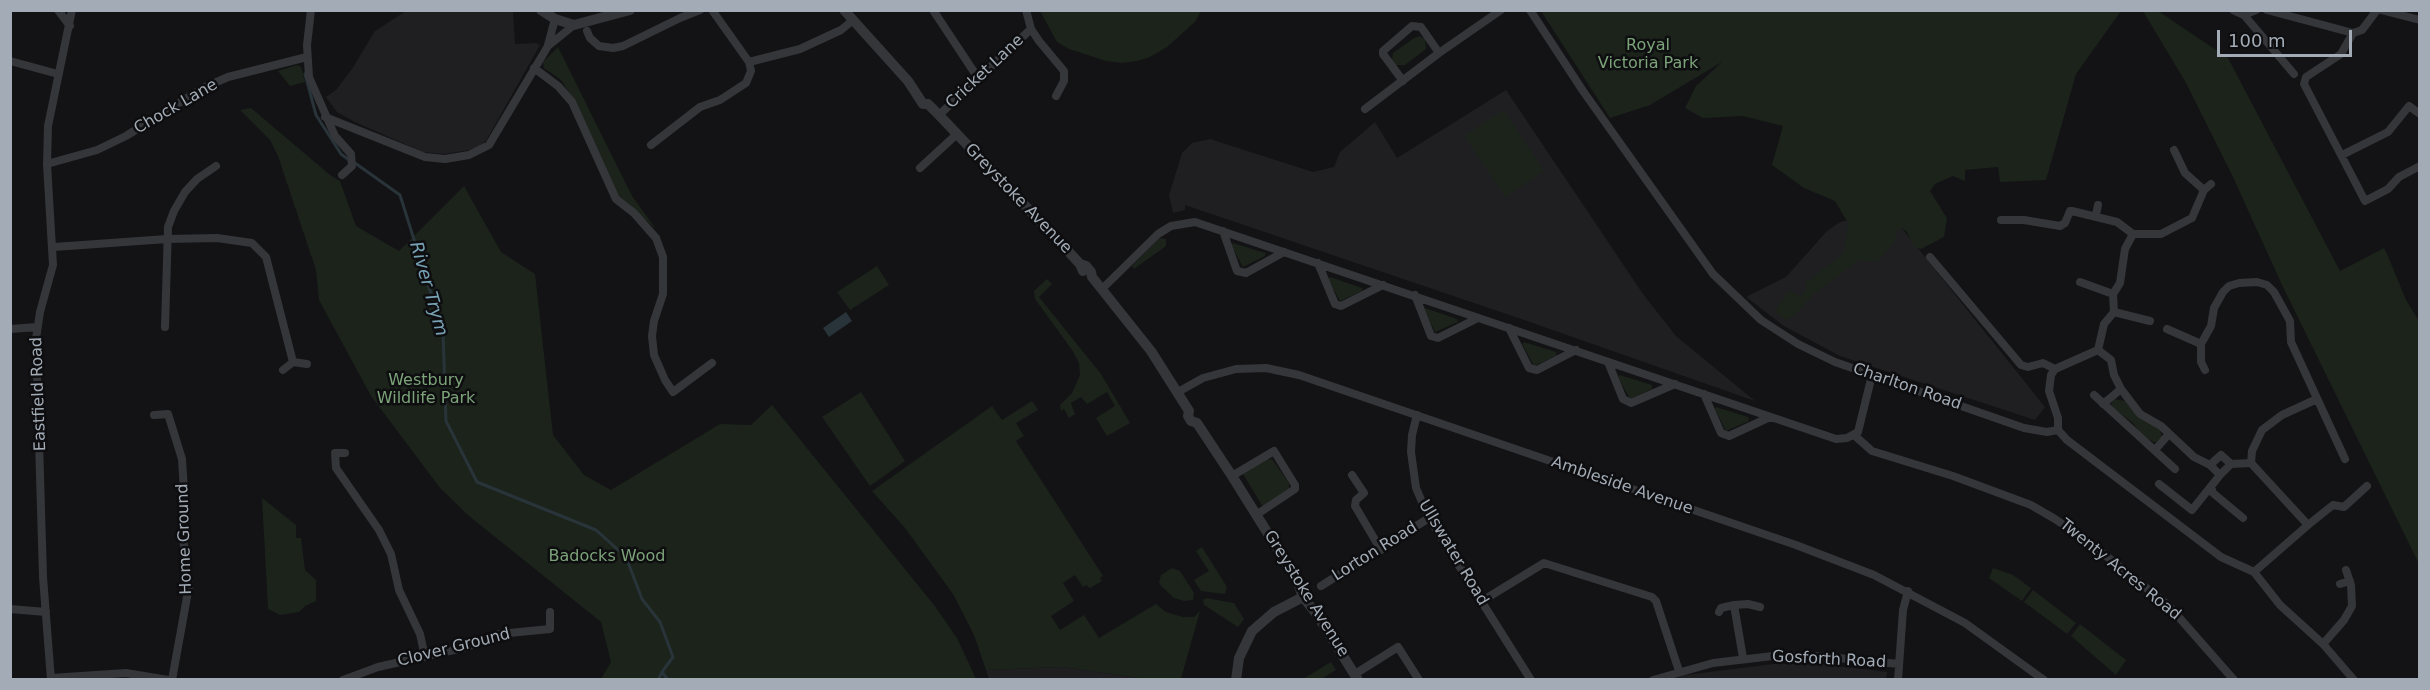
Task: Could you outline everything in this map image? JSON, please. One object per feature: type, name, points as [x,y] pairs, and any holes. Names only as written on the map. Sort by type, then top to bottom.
[{"type":"street","points":[[58,10],[70,26]]},
{"type":"street","name":"Eastfield Road","points":[[51,679],[46,612],[37,327],[53,265],[54,248],[47,164],[48,126],[72,10]]},
{"type":"street","points":[[311,10],[307,57],[309,77],[335,136],[351,154],[352,166],[342,176]]},
{"type":"street","points":[[542,10],[555,19],[574,25]]},
{"type":"street","points":[[587,31],[594,42],[613,48],[700,10]]},
{"type":"street","points":[[651,145],[700,106],[720,100],[746,82],[751,71],[749,62],[712,10]]},
{"type":"street","points":[[933,10],[978,78]]},
{"type":"street","points":[[1026,10],[1031,30],[1064,70],[1064,81],[1056,96]]},
{"type":"street","points":[[1365,109],[1501,10]]},
{"type":"street","name":"Charlton Road","points":[[1530,10],[1583,91],[1713,274],[1747,308],[1780,333],[1835,362],[2024,428],[2047,432],[2058,430]]},
{"type":"street","points":[[2233,10],[2244,15],[2294,74]]},
{"type":"street","points":[[2244,15],[2256,10]]},
{"type":"street","points":[[2266,10],[2353,33],[2362,30],[2379,10],[2420,20]]},
{"type":"street","points":[[548,46],[574,25],[624,11]]},
{"type":"street","name":"Greystoke Avenue","points":[[845,11],[918,93],[922,93],[929,100],[928,104],[1080,264],[1087,275],[1103,288],[1151,351],[1190,411],[1195,411],[1199,418],[1197,423],[1297,580],[1303,597],[1318,616],[1357,677],[1398,647],[1419,680]]},
{"type":"street","points":[[325,117],[425,157],[445,159],[469,155],[489,145],[548,46],[555,19]]},
{"type":"street","points":[[749,62],[800,49],[841,30],[852,21]]},
{"type":"street","points":[[1403,81],[1383,51],[1412,26],[1421,27],[1439,53]]},
{"type":"street","name":"Cricket Lane","points":[[939,115],[1031,30]]},
{"type":"street","points":[[628,32],[633,41]]},
{"type":"street","points":[[2353,33],[2341,54],[2306,77],[2304,84],[2365,201],[2388,189],[2399,177],[2420,166]]},
{"type":"street","name":"Chock Lane","points":[[47,164],[97,150],[133,132],[203,88],[228,77],[307,57]]},
{"type":"street","points":[[10,61],[58,74]]},
{"type":"street","points":[[534,68],[558,86],[572,102],[616,199],[634,213],[656,238],[663,257],[663,294],[654,321],[652,336],[654,355],[665,380],[674,392],[712,363]]},
{"type":"street","points":[[2342,155],[2388,132],[2409,106],[2420,114]]},
{"type":"street","name":"Greystoke Avenue","points":[[920,168],[957,134]]},
{"type":"street","points":[[2001,220],[2024,220],[2055,227],[2065,223],[2070,211],[2096,215],[2117,222],[2133,234],[2161,234],[2192,218],[2208,187],[2185,173],[2174,150]]},
{"type":"street","points":[[165,327],[167,239],[174,211],[185,192],[197,179],[216,166]]},
{"type":"street","points":[[2096,215],[2098,205]]},
{"type":"street","points":[[1103,288],[1164,229],[1188,221],[1317,262],[1836,439],[1854,435],[1860,426],[1872,375]]},
{"type":"street","points":[[1223,231],[1237,271],[1246,273],[1284,252]]},
{"type":"street","points":[[2098,350],[2104,324],[2114,312],[2113,294],[2120,283],[2125,249],[2133,234]]},
{"type":"street","points":[[54,248],[167,239],[245,240],[256,246],[266,257],[293,362]]},
{"type":"street","points":[[1930,257],[2021,365],[2028,367],[2043,363],[2055,369]]},
{"type":"street","points":[[1317,262],[1335,304],[1341,306],[1383,285]]},
{"type":"street","points":[[2080,282],[2113,294]]},
{"type":"street","points":[[2205,370],[2200,362],[2201,344],[2211,326],[2214,307],[2226,288],[2242,282],[2258,282],[2267,285],[2274,292],[2290,321],[2291,342],[2344,459]]},
{"type":"street","points":[[1414,296],[1431,336],[1438,338],[1478,318]]},
{"type":"street","points":[[2114,312],[2150,321]]},
{"type":"street","points":[[10,329],[37,327]]},
{"type":"street","points":[[1509,328],[1529,368],[1536,370],[1575,351]]},
{"type":"street","points":[[2167,329],[2201,344]]},
{"type":"street","points":[[2098,350],[2055,369],[2049,382],[2049,391],[2058,418],[2058,430],[2067,440],[2221,557],[2254,572],[2280,605],[2323,645],[2354,680]]},
{"type":"street","points":[[2098,350],[2111,360],[2114,375],[2121,389],[2137,411],[2161,426],[2168,435],[2197,459],[2210,465],[2220,475]]},
{"type":"street","points":[[283,370],[293,362],[308,364]]},
{"type":"street","points":[[1608,362],[1623,399],[1631,403],[1675,384]]},
{"type":"street","name":"Ambleside Avenue","points":[[1178,392],[1203,378],[1220,372],[1266,368],[1299,375],[1796,545],[1874,575],[1965,623],[2044,680]]},
{"type":"street","points":[[2103,404],[2121,389]]},
{"type":"street","points":[[1704,394],[1721,433],[1729,436],[1770,417]]},
{"type":"street","points":[[2094,395],[2175,469]]},
{"type":"street","points":[[2308,525],[2251,463],[2252,451],[2262,430],[2282,415],[2317,399]]},
{"type":"street","name":"Home Ground","points":[[154,415],[168,414],[182,459],[184,491],[182,530],[189,586],[170,680]]},
{"type":"street","name":"Ullswater Road","points":[[1417,416],[1412,435],[1412,466],[1416,488],[1430,518],[1531,680]]},
{"type":"street","name":"Twenty Acres Road","points":[[1854,435],[1872,451],[1953,476],[2031,505],[2055,519],[2086,540],[2169,606],[2234,680]]},
{"type":"street","points":[[2155,450],[2168,435]]},
{"type":"street","name":"Greystoke Avenue","points":[[1232,476],[1274,451],[1295,484],[1295,489],[1256,515]]},
{"type":"street","points":[[345,453],[335,453],[336,468],[379,530],[390,554],[399,590],[420,634],[425,657]]},
{"type":"street","points":[[2210,465],[2221,455],[2231,464]]},
{"type":"street","points":[[2159,484],[2192,510],[2231,464],[2251,463]]},
{"type":"street","points":[[1352,475],[1364,493],[1356,500],[1354,506],[1381,550]]},
{"type":"street","points":[[2254,572],[2333,505],[2344,507],[2367,486]]},
{"type":"street","points":[[2211,487],[2213,493],[2243,518]]},
{"type":"street","name":"Lorton Road","points":[[1321,586],[1430,518]]},
{"type":"street","points":[[1482,601],[1544,563],[1652,597],[1656,601],[1679,671]]},
{"type":"street","points":[[2323,645],[2350,610],[2352,601],[2350,581],[2346,570]]},
{"type":"street","points":[[2340,584],[2350,581]]},
{"type":"street","points":[[1898,680],[1903,610],[1908,591]]},
{"type":"street","points":[[1236,680],[1239,658],[1252,631],[1274,612],[1303,597]]},
{"type":"street","points":[[1719,612],[1721,608],[1734,604],[1748,603],[1760,607]]},
{"type":"street","points":[[1734,604],[1743,658]]},
{"type":"street","points":[[10,609],[46,612]]},
{"type":"street","name":"Clover Ground","points":[[343,680],[378,667],[467,647],[499,634],[550,629],[550,612]]},
{"type":"street","name":"Gosforth Road","points":[[1653,680],[1679,671],[1743,658],[1817,656],[1899,664]]},
{"type":"street","points":[[51,679],[126,673],[170,680]]},
{"type":"shaded area","points":[[406,11],[515,11],[513,13],[515,44],[536,43],[540,45],[486,141],[477,149],[444,154],[423,152],[337,112],[326,97],[336,90],[352,69],[375,31]]},
{"type":"shaded area","points":[[1506,90],[1643,294],[1676,336],[1755,401],[1185,205],[1185,210],[1173,213],[1169,195],[1182,153],[1192,143],[1210,139],[1313,172],[1334,167],[1340,152],[1375,122],[1397,158]]},
{"type":"shaded area","points":[[1893,217],[2045,407],[2035,420],[1840,356],[1784,326],[1746,297],[1786,277],[1827,231],[1840,222],[1859,218]]},
{"type":"shaded area","points":[[846,312],[852,321],[829,337],[823,328]]},
{"type":"shaded area","points":[[1774,664],[1822,664],[1887,672],[1886,680],[1670,680],[1685,675]]},
{"type":"shaded area","points":[[1062,667],[1146,679],[989,679],[986,670]]},
{"type":"green space","points":[[1040,11],[1201,11],[1195,22],[1167,47],[1150,57],[1122,63],[1106,61],[1069,49],[1057,42]]},
{"type":"green space","name":"Royal Victoria Park","points":[[1541,11],[2121,11],[2076,74],[2046,180],[2000,182],[1998,167],[1965,170],[1965,181],[1953,176],[1935,184],[1930,191],[1947,218],[1944,237],[1921,249],[1914,247],[1907,232],[1902,228],[1898,229],[1895,241],[1877,262],[1859,260],[1811,296],[1797,314],[1786,320],[1777,314],[1776,309],[1787,292],[1791,291],[1800,296],[1806,291],[1805,283],[1844,253],[1848,223],[1835,201],[1804,188],[1772,165],[1783,126],[1743,116],[1703,118],[1685,108],[1696,86],[1722,62],[1650,105],[1610,118]]},
{"type":"green space","points":[[2143,11],[2158,11],[2228,58],[2340,271],[2384,248],[2388,256],[2406,300],[2419,321],[2419,564],[2282,285],[2233,177],[2186,83]]},
{"type":"green space","points":[[1420,36],[1425,39],[1426,49],[1405,65],[1395,65],[1392,60],[1393,53]]},
{"type":"green space","points":[[558,47],[632,196],[656,229],[619,197],[576,104],[561,80],[544,68],[543,62]]},
{"type":"green space","points":[[297,65],[301,67],[305,82],[290,86],[278,71]]},
{"type":"green space","points":[[251,108],[340,181],[356,226],[399,251],[464,186],[501,252],[535,274],[553,435],[584,475],[611,490],[720,424],[751,425],[772,405],[934,605],[957,638],[976,679],[601,679],[611,662],[601,622],[469,516],[440,488],[371,396],[319,300],[316,270],[278,156],[270,140],[240,110]]},
{"type":"green space","points":[[1503,110],[1544,171],[1505,197],[1464,136]]},
{"type":"green space","points":[[1159,238],[1166,239],[1166,246],[1134,269],[1132,266]]},
{"type":"green space","points":[[1233,243],[1265,253],[1265,256],[1243,267],[1231,245]]},
{"type":"green space","points":[[877,266],[889,285],[850,310],[837,292]]},
{"type":"green space","points":[[1330,277],[1362,288],[1362,291],[1340,301],[1328,279]]},
{"type":"green space","points":[[1047,279],[1052,284],[1039,297],[1101,374],[1130,423],[1107,436],[1096,418],[1115,406],[1107,392],[1087,404],[1081,397],[1071,403],[1075,414],[1069,418],[1064,409],[1061,411],[1060,405],[1072,393],[1080,375],[1079,363],[1035,299],[1034,291]]},
{"type":"green space","points":[[1425,308],[1457,319],[1458,322],[1435,332]]},
{"type":"green space","points":[[1524,342],[1556,352],[1556,356],[1534,366],[1522,344]]},
{"type":"green space","points":[[1620,375],[1652,385],[1652,389],[1630,399],[1618,377]]},
{"type":"green space","points":[[861,392],[905,461],[870,486],[822,417]]},
{"type":"green space","points":[[2114,399],[2125,401],[2143,420],[2160,430],[2162,437],[2157,442],[2153,442],[2141,434],[2133,423],[2113,408],[2111,404]]},
{"type":"green space","points":[[1032,401],[1038,410],[1016,423],[1024,436],[1016,441],[1103,576],[1100,578],[1102,581],[1090,588],[1086,585],[1083,587],[1075,575],[1063,583],[1074,601],[1051,616],[1060,630],[1084,615],[1099,638],[1156,604],[1166,612],[1183,617],[1194,617],[1200,611],[1181,679],[1146,679],[1062,667],[986,670],[974,635],[953,594],[905,528],[872,491],[992,406],[1002,420]]},
{"type":"green space","points":[[1716,407],[1748,417],[1749,421],[1726,431]]},
{"type":"green space","points":[[1272,459],[1289,483],[1289,489],[1263,507],[1243,474],[1266,460]]},
{"type":"green space","points":[[262,498],[296,525],[296,538],[301,538],[305,570],[316,580],[316,601],[299,612],[280,615],[268,609]]},
{"type":"green space","points":[[1202,547],[1227,587],[1225,594],[1201,591],[1194,580],[1209,571],[1196,551]]},
{"type":"green space","points":[[1172,568],[1180,571],[1194,593],[1193,600],[1184,601],[1174,598],[1161,586],[1159,582],[1161,575]]},
{"type":"green space","points":[[1993,568],[2013,575],[2031,588],[2022,601],[1989,578]]},
{"type":"green space","points":[[2033,590],[2076,623],[2067,634],[2024,602]]},
{"type":"green space","points":[[1206,598],[1234,603],[1244,619],[1238,627],[1204,605],[1203,600]]},
{"type":"green space","points":[[2080,624],[2126,660],[2116,675],[2071,636]]},
{"type":"green space","points":[[1331,662],[1336,670],[1321,679],[1303,679]]},
{"type":"waterway","name":"River Trym","points":[[305,74],[316,115],[341,154],[349,160]]},
{"type":"waterway","name":"River Trym","points":[[355,163],[400,195],[443,332],[446,421],[477,482],[596,530],[626,557],[642,599],[660,622],[673,657],[662,672],[668,680]]},
{"type":"waterway","points":[[658,680],[662,672]]},
{"type":"park label","name":"Westbury Wildlife Park","points":[[426,390]]},
{"type":"park label","name":"Badocks Wood","points":[[607,557]]}]
